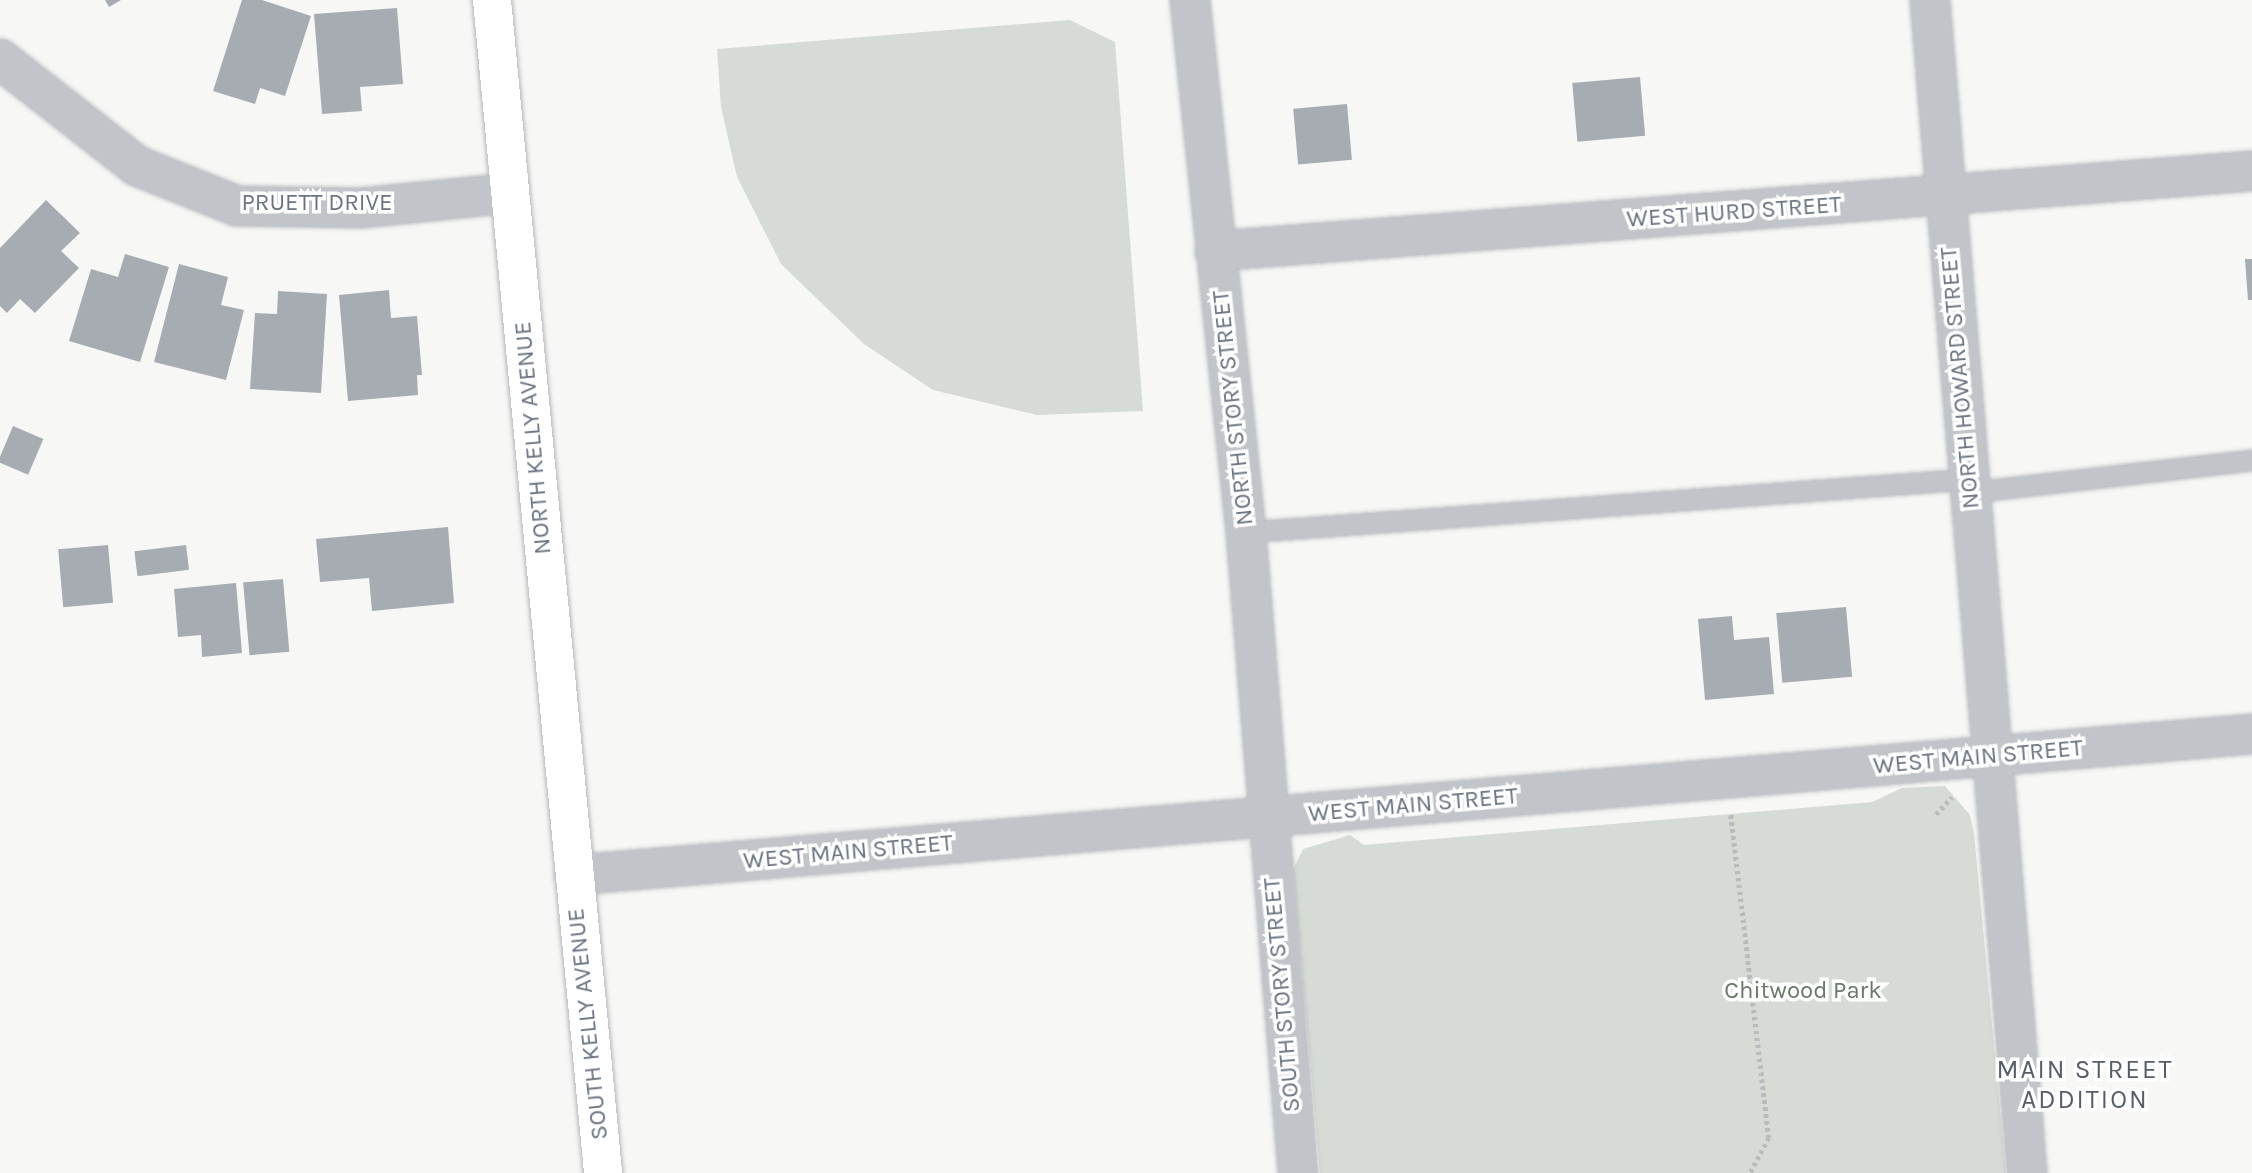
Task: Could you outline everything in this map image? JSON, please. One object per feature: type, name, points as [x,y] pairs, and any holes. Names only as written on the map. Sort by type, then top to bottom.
[{"type":"main road","name":"NORTH KELLY AVENUE","points":[[493,0],[574,875]]},
{"type":"main road","name":"SOUTH KELLY AVENUE","points":[[574,875],[603,1173]]},
{"type":"street","name":"NORTH STORY STREET","points":[[1190,0],[1246,532],[1266,817]]},
{"type":"street","name":"NORTH HOWARD STREET","points":[[1930,0],[1943,197],[1970,486],[2027,1173]]},
{"type":"street","name":"PRUETT DRIVE","points":[[0,60],[137,166],[237,206],[361,208],[510,193]]},
{"type":"street","name":"WEST HURD STREET","points":[[1215,251],[1943,197],[2252,171]]},
{"type":"street","name":"WEST MAIN STREET","points":[[574,875],[2252,734]]},
{"type":"street","name":"SOUTH STORY STREET","points":[[1266,817],[1298,1173]]},
{"type":"lane","points":[[1246,532],[1970,486],[2252,460]]},
{"type":"path","points":[[1731,815],[1769,1138],[1751,1173]]},
{"type":"green space","points":[[1070,20],[1115,42],[1143,411],[1037,415],[933,390],[864,344],[781,264],[737,177],[721,107],[717,49]]},
{"type":"green space","name":"Chitwood Park","points":[[1945,786],[1970,815],[1974,833],[2006,1173],[1320,1173],[1293,869],[1303,849],[1350,835],[1364,845],[1872,802],[1902,788]]},
{"type":"building","points":[[105,0],[121,0],[109,7]]},
{"type":"building","points":[[242,0],[262,0],[311,16],[285,96],[260,88],[255,104],[213,91]]},
{"type":"building","points":[[397,8],[403,84],[360,87],[362,111],[322,114],[314,14]]},
{"type":"building","points":[[1640,77],[1645,136],[1577,142],[1572,83]]},
{"type":"building","points":[[1347,104],[1352,160],[1298,164],[1293,109]]},
{"type":"building","points":[[46,200],[80,233],[61,251],[79,268],[35,313],[20,299],[7,313],[0,306],[0,248]]},
{"type":"building","points":[[125,254],[169,267],[140,362],[69,341],[91,269],[118,277]]},
{"type":"building","points":[[2245,259],[2252,259],[2252,300],[2248,300]]},
{"type":"building","points":[[179,264],[228,277],[221,305],[244,310],[226,380],[154,362]]},
{"type":"building","points":[[389,290],[391,318],[417,316],[422,375],[417,375],[418,395],[348,401],[339,295]]},
{"type":"building","points":[[278,291],[327,294],[321,393],[250,389],[255,313],[277,314]]},
{"type":"building","points":[[13,426],[43,439],[28,475],[0,463]]},
{"type":"building","points":[[448,527],[454,603],[372,611],[369,578],[320,582],[316,539]]},
{"type":"building","points":[[108,545],[113,603],[63,607],[58,549]]},
{"type":"building","points":[[186,545],[189,570],[137,576],[134,551]]},
{"type":"building","points":[[283,579],[289,652],[250,655],[243,582]]},
{"type":"building","points":[[236,583],[242,653],[202,657],[201,635],[178,637],[174,589]]},
{"type":"building","points":[[1846,607],[1852,677],[1782,683],[1776,613]]},
{"type":"building","points":[[1732,616],[1734,640],[1769,637],[1774,694],[1705,700],[1698,619]]},
{"type":"district","name":"MAIN STREET ADDITION","points":[[2085,1085]]}]
